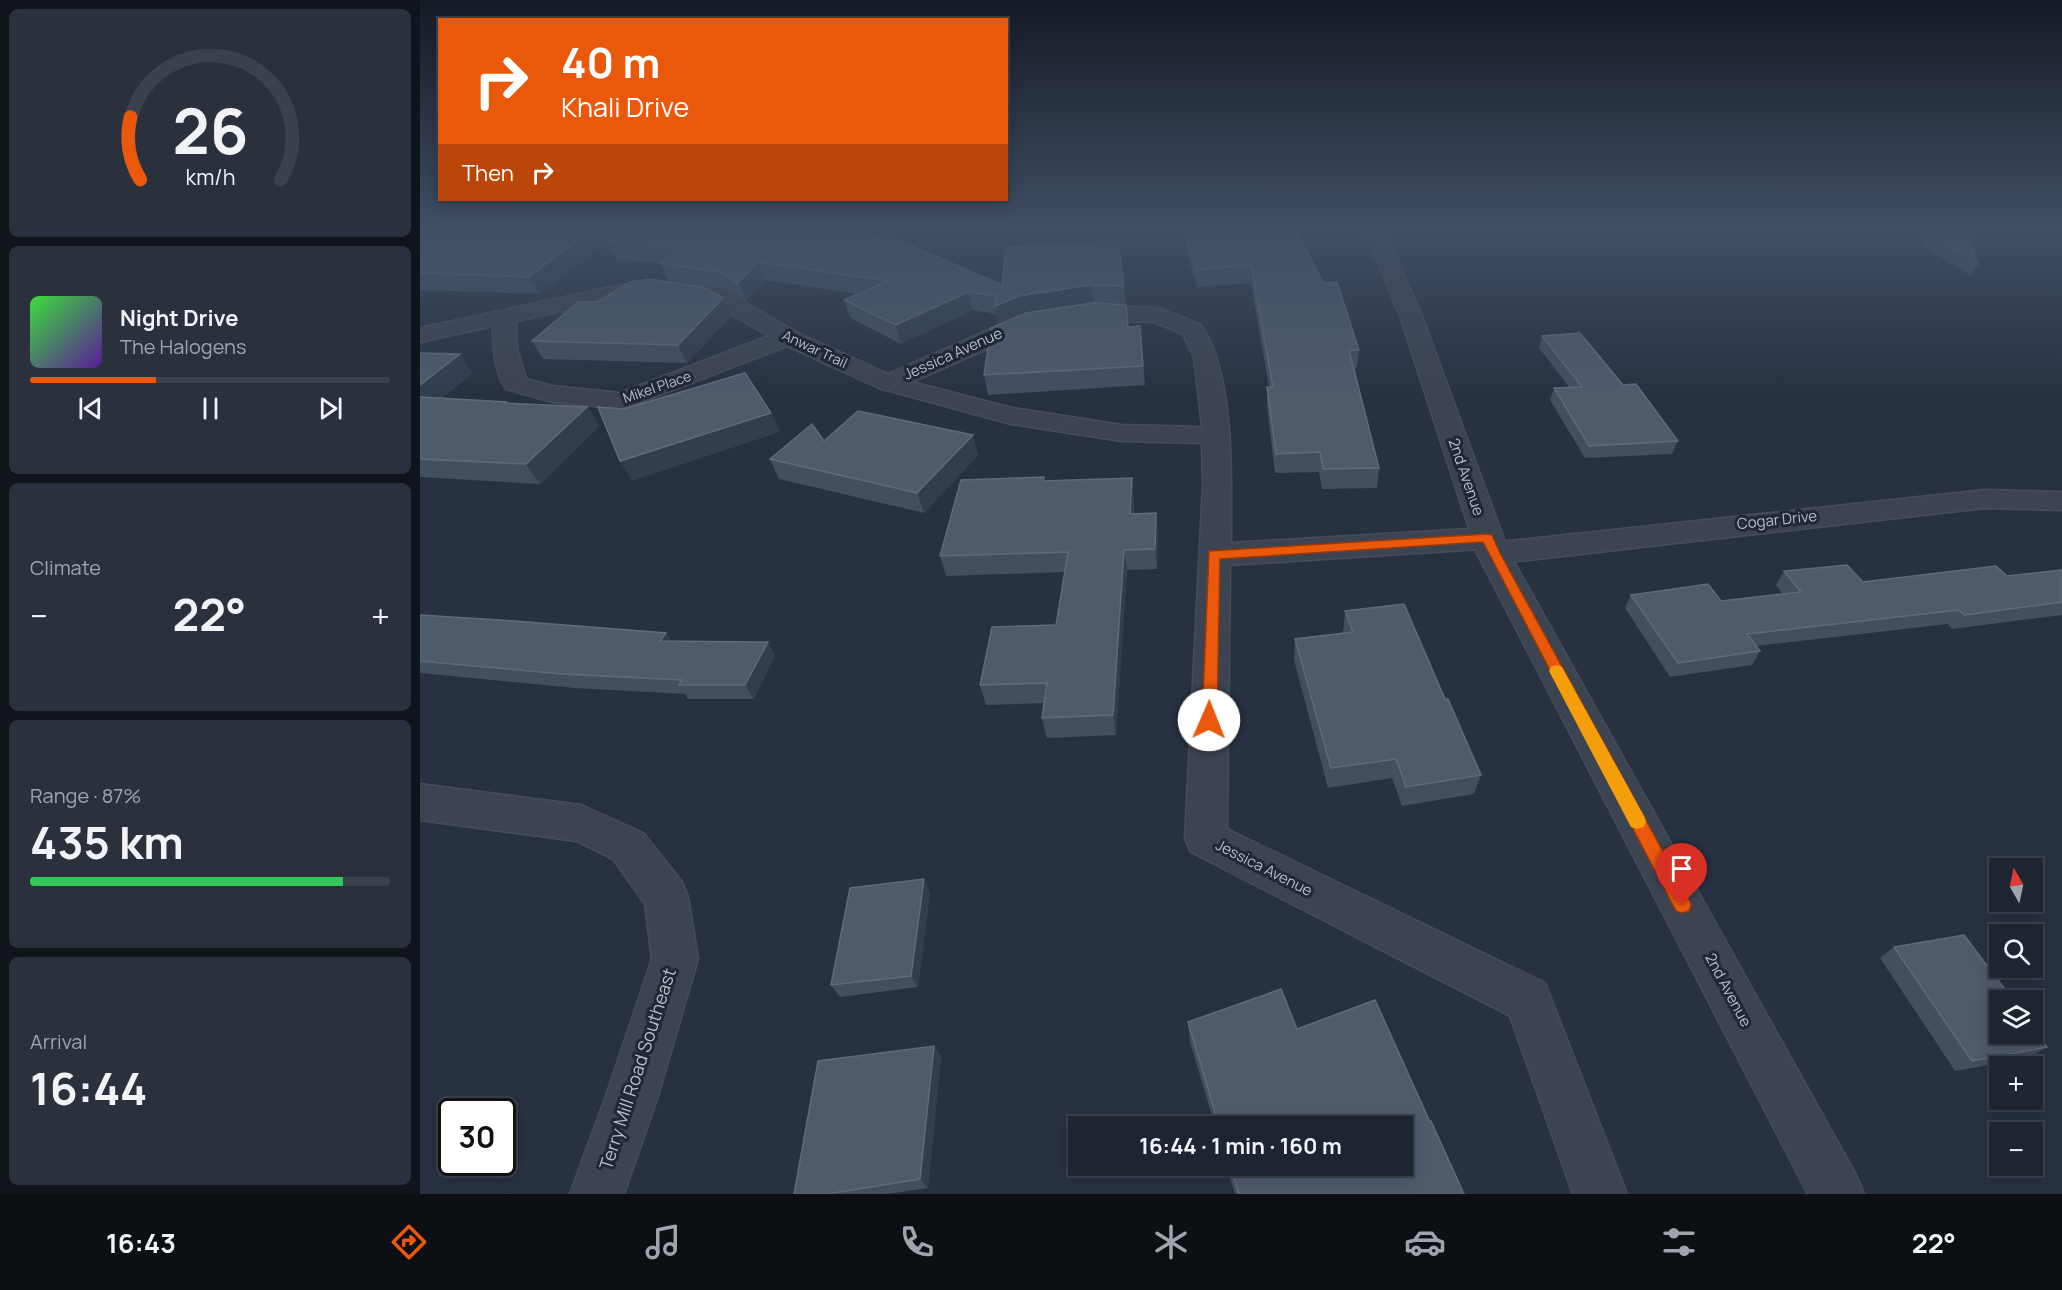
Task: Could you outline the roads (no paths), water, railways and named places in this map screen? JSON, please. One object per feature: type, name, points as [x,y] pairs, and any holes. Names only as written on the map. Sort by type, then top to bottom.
[{"type":"street","name":"2nd Avenue","points":[[1397,283],[1411,316],[1490,546],[1838,1194]]},
{"type":"street","name":"Anwar Trail","points":[[420,335],[616,293],[659,288],[718,297],[788,337],[888,383],[1011,416],[1122,433],[1216,435]]},
{"type":"street","name":"Jessica Avenue","points":[[888,383],[1023,323],[1094,312],[1158,315],[1193,330],[1206,357],[1216,435],[1217,485],[1206,839],[1527,1000],[1600,1194]]},
{"type":"street","name":"Mikel Place","points":[[504,318],[505,349],[515,384],[552,394],[623,401],[788,337]]},
{"type":"street","name":"Cogar Drive","points":[[1214,555],[1490,546],[1986,500],[2062,501]]},
{"type":"street","name":"Terry Mill Road Southeast","points":[[420,802],[581,823],[628,846],[666,897],[675,959],[632,1096],[597,1194]]}]
